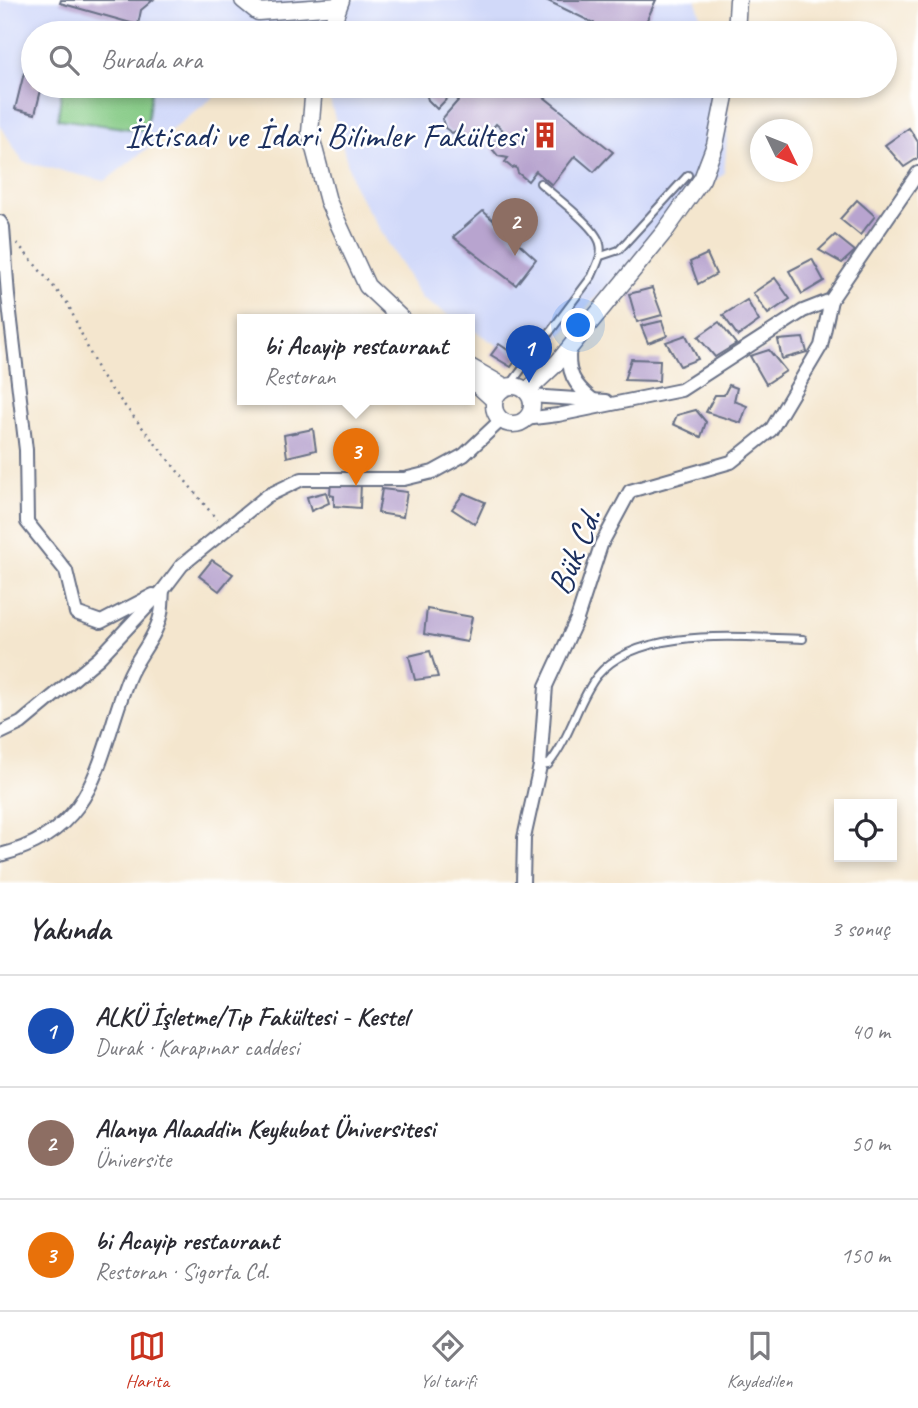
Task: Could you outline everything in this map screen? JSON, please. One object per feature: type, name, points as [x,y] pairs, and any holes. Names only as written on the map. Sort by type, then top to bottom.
[{"type":"street","points":[[243,0],[258,12],[339,3],[333,21]]},
{"type":"street","points":[[737,21],[738,0]]},
{"type":"street","points":[[313,98],[310,132],[328,201],[367,286],[397,314]]},
{"type":"street","points":[[494,400],[543,377],[665,231],[702,179],[715,145],[725,98]]},
{"type":"street","points":[[475,383],[494,400],[494,411],[501,420],[514,424],[525,419],[681,390],[803,311],[831,300],[918,173]]},
{"type":"street","points":[[2,225],[26,450],[27,522],[66,571],[76,613],[101,622],[163,590]]},
{"type":"street","name":"Bük Cd.","points":[[523,883],[524,838],[540,765],[546,686],[577,619],[600,545],[630,491],[731,461],[771,430],[821,346],[831,300]]},
{"type":"street","points":[[570,347],[568,361],[571,377],[578,388],[593,400]]},
{"type":"street","points":[[475,369],[518,389],[624,402]]},
{"type":"street","points":[[518,389],[532,408],[525,419]]},
{"type":"street","points":[[0,733],[22,723],[99,658],[163,590],[182,565],[267,496],[302,479],[404,479],[433,472],[464,455],[501,420]]},
{"type":"street","points":[[0,855],[26,848],[60,827],[93,785],[128,678],[160,619],[163,590]]},
{"type":"lane","points":[[601,256],[619,250],[688,175]]},
{"type":"lane","points":[[518,389],[592,276],[601,256],[600,242],[588,226],[540,183]]},
{"type":"lane","points":[[540,765],[548,765],[563,747],[596,677],[628,653],[693,637],[803,639]]},
{"type":"path","points":[[2,225],[68,304],[100,375],[224,529]]},
{"type":"shaded area","points":[[0,0],[696,0],[702,21],[21,21],[21,98],[212,98],[105,181],[23,162],[0,125]]},
{"type":"shaded area","points":[[329,98],[724,98],[729,116],[724,174],[674,214],[539,359],[511,354],[475,331],[475,314],[446,314],[422,299],[354,187]]},
{"type":"green space","points":[[61,98],[150,98],[146,131],[58,119]]},
{"type":"building","points":[[61,0],[153,0],[141,10],[139,21],[124,21],[60,3]]},
{"type":"building","points":[[546,0],[656,0],[646,21],[589,21]]},
{"type":"building","points":[[21,85],[21,98],[39,98],[35,114],[15,109]]},
{"type":"building","name":"İktisadi ve İdari Bilimler Fakültesi","points":[[427,98],[447,98],[437,109]]},
{"type":"building","name":"İktisadi ve İdari Bilimler Fakültesi","points":[[460,98],[545,98],[613,152],[594,172],[575,156],[552,185],[536,171],[528,181],[518,173],[516,167],[512,168],[505,162],[508,158],[498,156],[493,150],[492,145],[504,131],[496,124],[478,145],[468,147],[461,142],[462,136],[456,131],[452,133],[445,128],[442,119]]},
{"type":"building","points":[[909,128],[918,142],[918,158],[904,167],[885,145]]},
{"type":"building","points":[[857,200],[875,216],[860,235],[840,219]]},
{"type":"building","points":[[483,211],[536,259],[516,285],[453,237]]},
{"type":"building","points":[[835,235],[855,251],[842,263],[819,250]]},
{"type":"building","points":[[707,254],[716,274],[698,284],[690,262]]},
{"type":"building","points":[[812,259],[824,281],[802,294],[789,271]]},
{"type":"building","points":[[775,278],[790,299],[768,314],[753,293]]},
{"type":"building","points":[[652,288],[662,315],[637,322],[629,294]]},
{"type":"building","points":[[747,300],[759,321],[738,336],[723,315]]},
{"type":"building","points":[[662,321],[667,336],[648,343],[641,326]]},
{"type":"building","points":[[719,322],[736,344],[715,357],[698,337]]},
{"type":"building","points":[[686,335],[698,359],[680,366],[666,342]]},
{"type":"building","points":[[803,338],[807,352],[782,359],[778,340]]},
{"type":"building","points":[[499,344],[518,357],[511,367],[491,355]]},
{"type":"building","points":[[769,350],[786,371],[766,384],[750,356]]},
{"type":"building","points":[[631,359],[660,360],[659,381],[624,380]]},
{"type":"building","points":[[729,385],[737,388],[734,401],[747,406],[741,423],[706,412],[715,395],[724,395]]},
{"type":"building","points":[[696,410],[706,422],[701,437],[673,424],[677,415]]},
{"type":"building","points":[[313,429],[316,450],[287,457],[284,435]]},
{"type":"building","points":[[331,480],[361,482],[360,508],[334,506],[334,496],[330,495]]},
{"type":"building","points":[[382,489],[407,492],[403,517],[378,513]]},
{"type":"building","points":[[326,492],[329,503],[311,511],[307,497]]},
{"type":"building","points":[[464,493],[485,502],[475,524],[452,509]]},
{"type":"building","points":[[212,560],[233,574],[219,591],[199,576]]},
{"type":"building","points":[[427,609],[472,617],[467,642],[424,634]]},
{"type":"building","points":[[430,651],[438,677],[415,680],[409,656]]},
{"type":"place","name":"İktisadi ve İdari Bilimler Fakültesi","points":[[545,135]]},
{"type":"place","name":"Alanya Alaaddin Keykubat Üniversitesi","points":[[515,256]]},
{"type":"place","name":"ALKÜ İşletme/Tıp Fakültesi - Kestel","points":[[529,383]]},
{"type":"place","name":"bi Acayip restaurant","points":[[356,486]]}]
